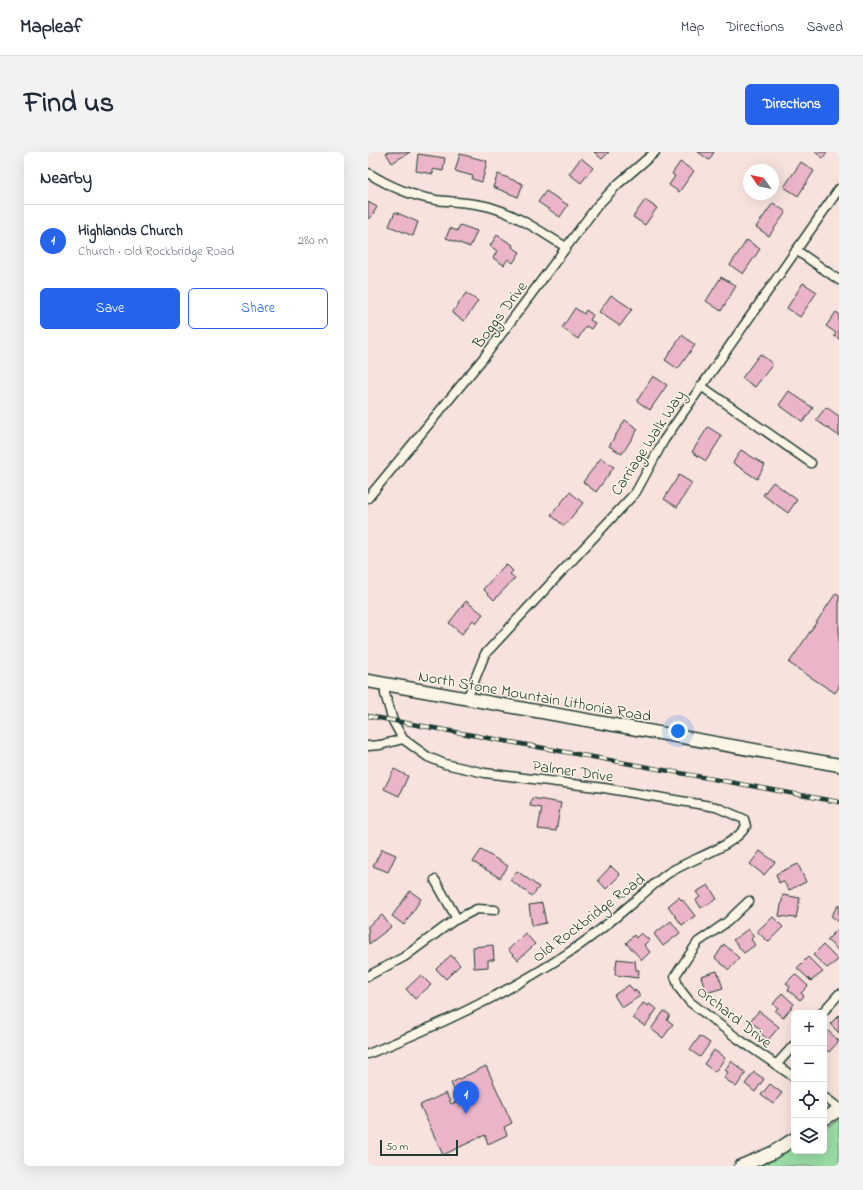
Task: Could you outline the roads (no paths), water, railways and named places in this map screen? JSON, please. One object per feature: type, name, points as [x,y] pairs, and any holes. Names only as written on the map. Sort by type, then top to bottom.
[{"type":"main road","name":"North Stone Mountain Lithonia Road","points":[[368,681],[839,765]]},
{"type":"main road","points":[[826,1118],[839,1109]]},
{"type":"main road","points":[[741,1166],[772,1153],[791,1141]]},
{"type":"street","name":"Boggs Drive","points":[[368,498],[485,356],[597,206],[618,184],[655,152]]},
{"type":"street","points":[[368,173],[387,185],[410,194],[434,199],[489,206],[511,214],[566,247]]},
{"type":"street","name":"Carriage Walk Way","points":[[467,699],[485,654],[636,492],[664,440],[839,189]]},
{"type":"street","points":[[796,250],[839,280]]},
{"type":"street","points":[[702,386],[811,463]]},
{"type":"street","name":"Palmer Drive","points":[[385,684],[385,694],[393,721],[403,739],[428,757],[452,766],[485,774],[604,788],[716,807],[744,819]]},
{"type":"street","points":[[368,746],[380,745],[403,739]]},
{"type":"street","name":"Old Rockbridge Road","points":[[368,1054],[434,1028],[508,990],[566,955],[612,920],[667,874],[733,840],[743,832],[746,826],[744,819]]},
{"type":"street","points":[[435,880],[457,919]]},
{"type":"street","name":"Orchard Drive","points":[[749,901],[727,922],[698,942],[675,976],[679,988],[690,1002],[737,1038],[791,1075]]},
{"type":"street","points":[[368,976],[404,957],[457,919],[477,910],[495,910]]},
{"type":"street","points":[[825,1010],[839,994]]},
{"type":"street","points":[[776,1065],[793,1046]]},
{"type":"street","points":[[827,1100],[839,1109]]},
{"type":"railway","points":[[368,716],[839,802]]},
{"type":"place","name":"Highlands Church","points":[[466,1114]]}]
